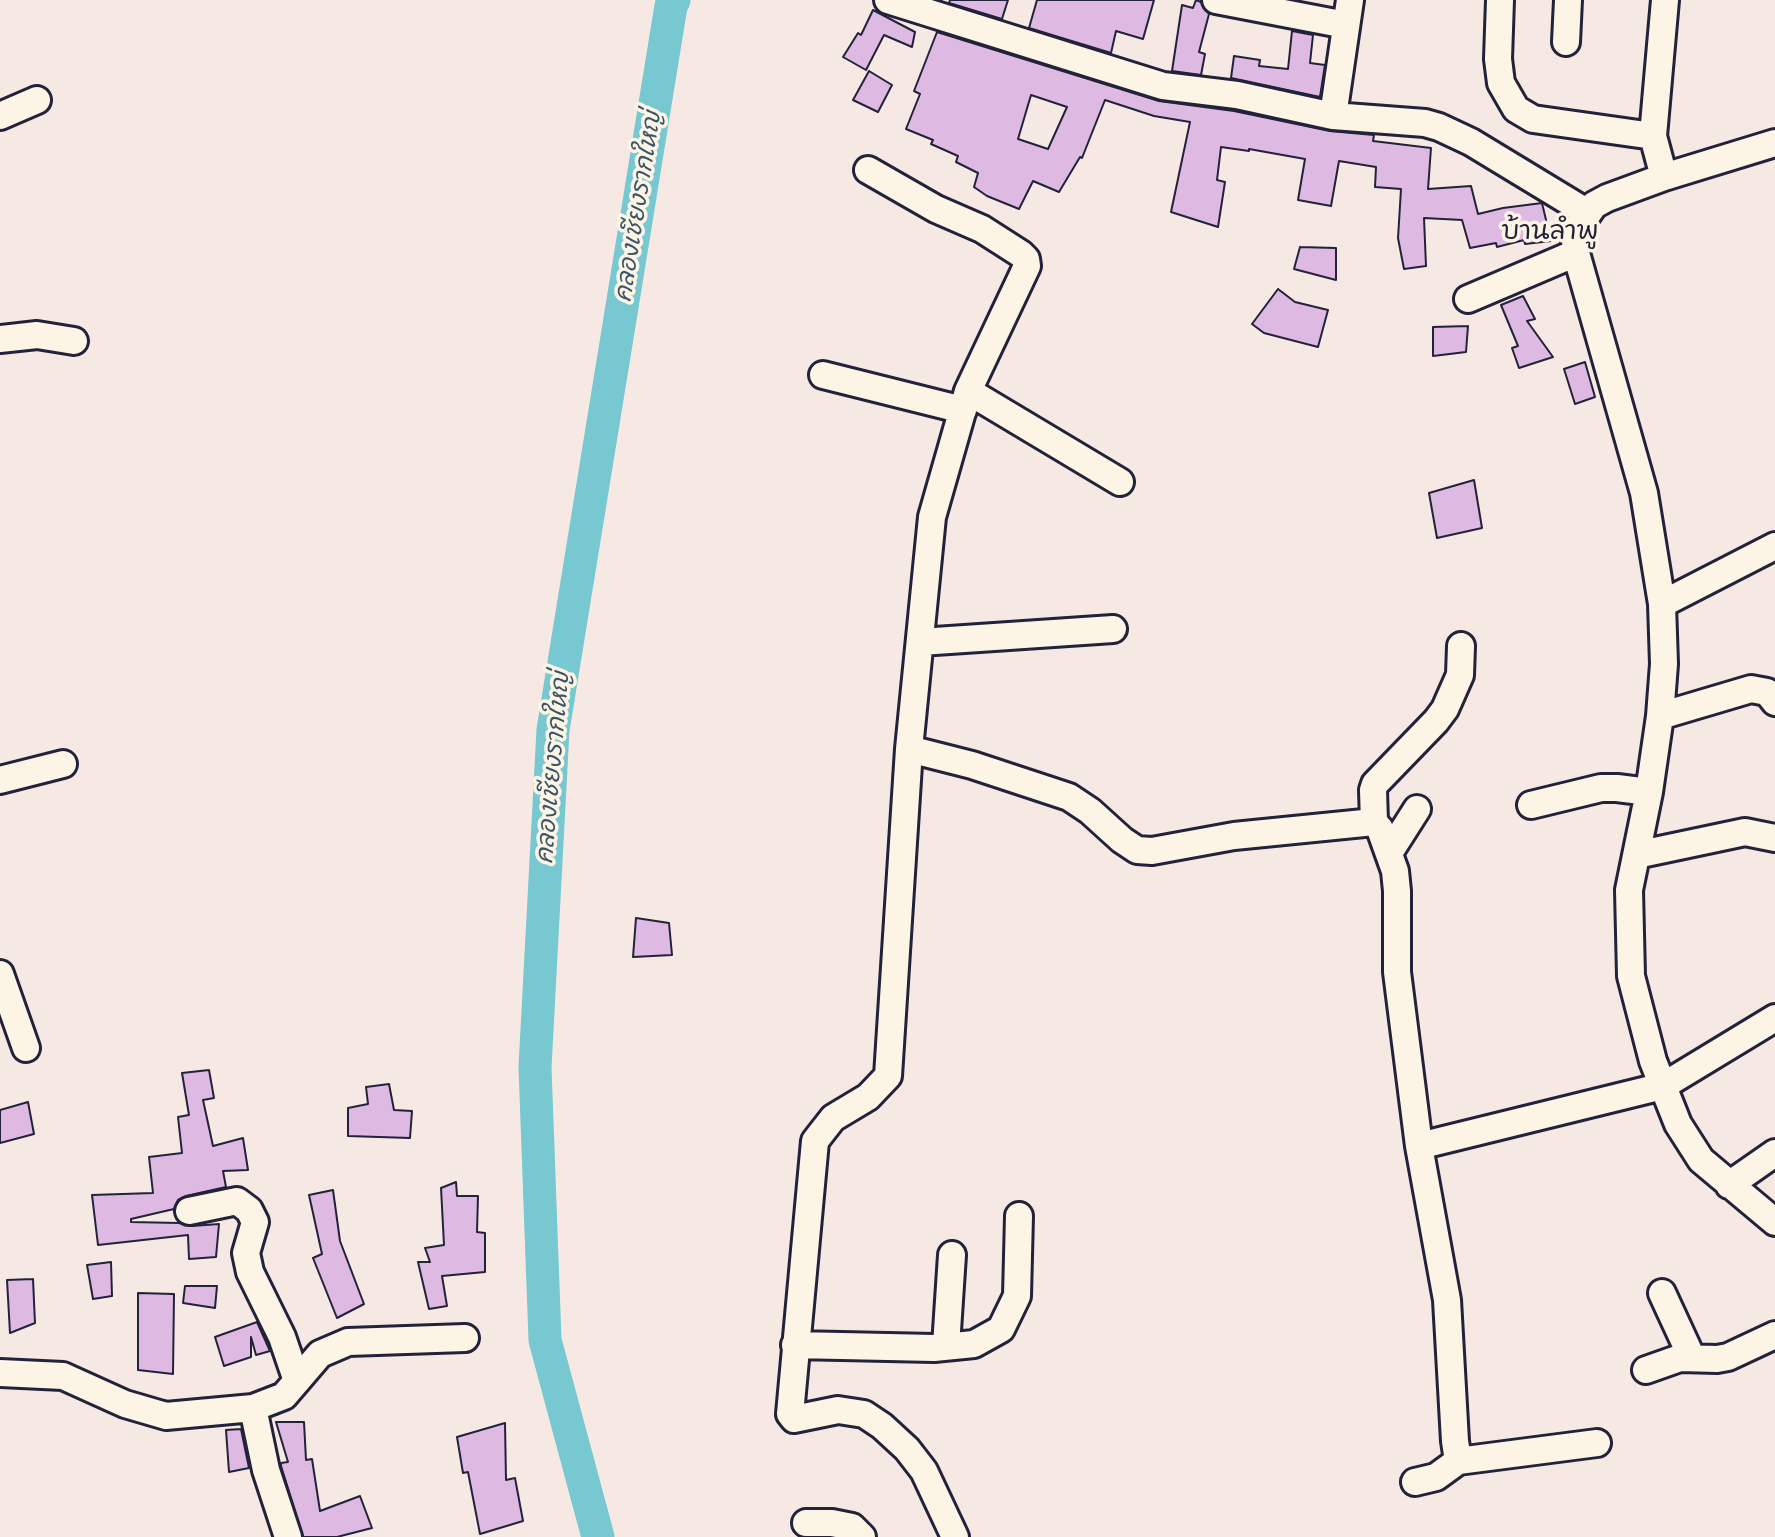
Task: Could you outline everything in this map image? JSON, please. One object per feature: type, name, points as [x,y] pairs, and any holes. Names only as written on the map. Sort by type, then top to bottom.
[{"type":"street","points":[[888,0],[1163,86],[1237,95],[1333,116],[1425,123],[1439,127],[1471,142],[1588,213]]},
{"type":"street","points":[[1216,0],[1348,12],[1333,116]]},
{"type":"street","points":[[1500,0],[1498,59],[1501,83],[1516,109],[1532,119],[1653,136]]},
{"type":"street","points":[[1566,42],[1568,0]]},
{"type":"street","points":[[1664,177],[1653,136],[1665,0]]},
{"type":"street","points":[[0,117],[37,100]]},
{"type":"street","points":[[1775,143],[1664,177],[1607,198],[1594,205],[1580,225],[1575,240],[1576,253],[1642,486],[1662,604],[1664,664],[1660,716],[1649,792],[1629,890],[1631,976],[1653,1060],[1678,1124],[1701,1160],[1775,1222]]},
{"type":"street","points":[[868,170],[936,209],[982,229],[1026,259],[1027,265],[965,400],[932,517],[909,749],[888,1076],[868,1097],[833,1118],[815,1141],[789,1403],[790,1414],[794,1419],[838,1410],[864,1414],[882,1426],[907,1449],[924,1471],[956,1537]]},
{"type":"street","points":[[1468,299],[1576,253]]},
{"type":"street","points":[[0,338],[37,335],[74,341]]},
{"type":"street","points":[[823,375],[965,400],[1120,482]]},
{"type":"street","points":[[1662,604],[1775,546]]},
{"type":"street","points":[[920,642],[1113,629]]},
{"type":"street","points":[[1457,1453],[1447,1300],[1419,1146],[1396,972],[1395,871],[1380,829],[1374,822],[1373,790],[1445,709],[1460,675],[1461,646]]},
{"type":"street","points":[[1660,716],[1751,689],[1767,692],[1775,702]]},
{"type":"street","points":[[909,749],[972,765],[1069,797],[1137,849],[1152,851],[1234,836],[1374,822]]},
{"type":"street","points":[[0,780],[63,764]]},
{"type":"street","points":[[1531,805],[1601,788],[1649,792]]},
{"type":"street","points":[[1389,853],[1417,809]]},
{"type":"street","points":[[1636,855],[1745,832],[1775,838]]},
{"type":"street","points":[[0,974],[26,1048]]},
{"type":"street","points":[[1419,1146],[1663,1086],[1775,1018]]},
{"type":"street","points":[[1729,1185],[1775,1153]]},
{"type":"street","points":[[189,1211],[237,1201],[249,1210],[255,1222],[246,1253],[250,1272],[282,1337],[297,1381]]},
{"type":"street","points":[[795,1345],[946,1346],[974,1343],[1002,1329],[1017,1296],[1019,1216]]},
{"type":"street","points":[[946,1346],[951,1255]]},
{"type":"street","points":[[1662,1293],[1692,1358]]},
{"type":"street","points":[[1646,1370],[1680,1358],[1728,1357],[1775,1335]]},
{"type":"street","points":[[0,1373],[63,1376],[125,1404],[166,1416],[253,1408],[284,1396],[320,1354],[348,1342],[465,1338]]},
{"type":"street","points":[[253,1408],[266,1470],[288,1537]]},
{"type":"street","points":[[1415,1482],[1436,1477],[1457,1453],[1597,1443]]},
{"type":"street","points":[[806,1523],[832,1523],[852,1527],[862,1537]]},
{"type":"building","points":[[950,0],[1008,0],[1002,19],[949,3]]},
{"type":"building","points":[[1037,0],[1154,0],[1143,39],[1116,31],[1111,53],[1029,28]]},
{"type":"building","points":[[1196,0],[1201,2],[1209,14],[1199,52],[1205,54],[1201,75],[1172,71],[1182,5],[1193,8]]},
{"type":"building","points":[[873,10],[915,32],[912,47],[884,35],[866,70],[843,57],[858,33],[861,35]]},
{"type":"building","points":[[1292,31],[1313,35],[1310,63],[1325,65],[1320,97],[1231,78],[1234,56],[1260,60],[1259,66],[1288,69]]},
{"type":"building","points":[[937,32],[1159,101],[1234,111],[1330,131],[1374,135],[1373,141],[1431,148],[1428,189],[1471,186],[1478,214],[1542,203],[1551,241],[1525,244],[1524,240],[1497,247],[1496,243],[1470,248],[1462,220],[1424,218],[1426,266],[1404,269],[1398,238],[1401,189],[1375,187],[1376,167],[1339,161],[1331,206],[1298,200],[1305,159],[1221,147],[1217,180],[1225,182],[1218,227],[1171,212],[1190,122],[1154,116],[1105,100],[1082,158],[1080,157],[1059,192],[1033,181],[1019,209],[987,196],[974,187],[978,173],[956,162],[958,156],[931,144],[933,140],[906,129],[920,94],[914,91]],"holes":[[[1031,95],[1067,107],[1048,149],[1018,139]]]},
{"type":"building","points":[[869,71],[892,85],[878,112],[853,100]]},
{"type":"building","points":[[1300,247],[1336,248],[1336,280],[1294,269]]},
{"type":"building","points":[[1278,289],[1295,302],[1328,310],[1318,347],[1264,333],[1252,324]]},
{"type":"building","points":[[1523,296],[1535,319],[1527,321],[1553,357],[1519,368],[1512,348],[1518,346],[1501,305]]},
{"type":"building","points":[[1468,326],[1466,352],[1433,356],[1433,327]]},
{"type":"building","points":[[1585,362],[1595,397],[1575,404],[1564,369]]},
{"type":"building","points":[[1474,480],[1482,528],[1437,538],[1429,493]]},
{"type":"building","points":[[636,918],[669,923],[672,955],[633,957]]},
{"type":"building","points":[[209,1070],[214,1098],[203,1100],[213,1146],[243,1138],[248,1170],[223,1171],[226,1187],[186,1196],[178,1200],[174,1209],[131,1219],[131,1222],[179,1223],[192,1226],[219,1224],[216,1257],[189,1259],[188,1235],[98,1245],[92,1195],[153,1193],[149,1157],[182,1153],[178,1117],[189,1115],[182,1073]]},
{"type":"building","points":[[389,1084],[394,1110],[412,1111],[410,1138],[348,1136],[348,1108],[368,1104],[366,1087]]},
{"type":"building","points":[[28,1102],[34,1134],[0,1143],[0,1110]]},
{"type":"building","points":[[456,1182],[457,1196],[478,1196],[477,1232],[485,1233],[485,1272],[442,1276],[447,1306],[429,1309],[418,1262],[430,1262],[425,1248],[444,1245],[441,1188]]},
{"type":"building","points":[[333,1190],[340,1241],[364,1304],[337,1318],[313,1258],[322,1254],[309,1195]]},
{"type":"building","points":[[111,1262],[112,1296],[93,1299],[87,1265]]},
{"type":"building","points":[[33,1279],[35,1323],[10,1333],[7,1280]]},
{"type":"building","points":[[185,1286],[217,1286],[215,1308],[183,1303]]},
{"type":"building","points":[[138,1293],[174,1294],[173,1374],[138,1370]]},
{"type":"building","points":[[257,1322],[270,1351],[256,1355],[251,1337],[251,1357],[224,1366],[215,1337]]},
{"type":"building","points":[[276,1422],[304,1422],[306,1460],[312,1459],[320,1511],[360,1496],[372,1528],[337,1537],[303,1537],[281,1466],[281,1463],[288,1462]]},
{"type":"building","points":[[505,1423],[506,1480],[515,1478],[523,1521],[480,1534],[468,1472],[463,1473],[457,1437]]},
{"type":"building","points":[[241,1429],[249,1468],[229,1472],[226,1430]]},
{"type":"waterway","name":"คลองเชียงรากใหญ่","points":[[598,1537],[545,1340],[535,1067],[553,730],[674,0]]},
{"type":"district","name":"บ้านลำพู","points":[[1550,234]]}]
